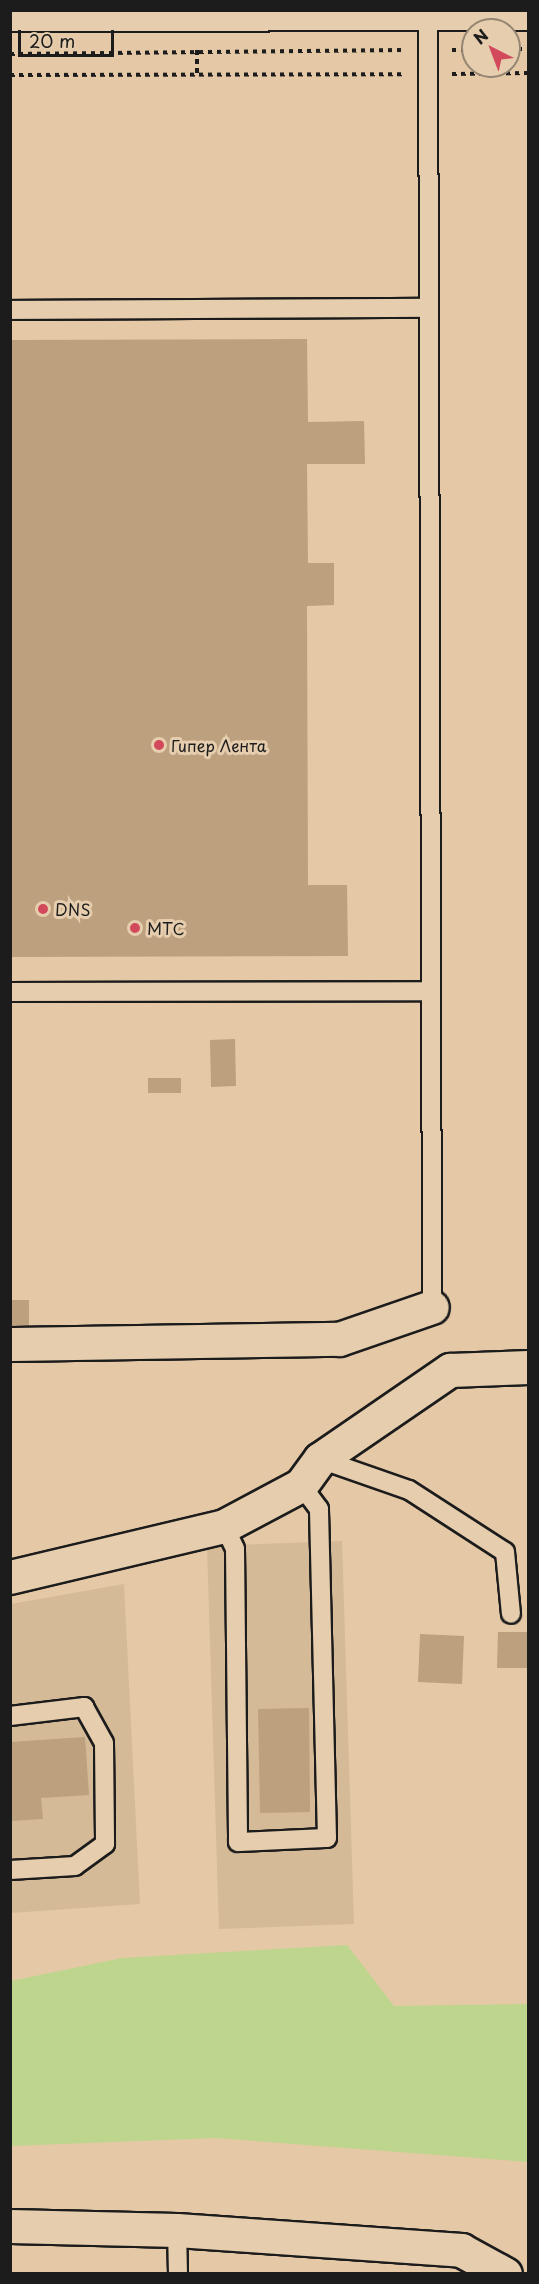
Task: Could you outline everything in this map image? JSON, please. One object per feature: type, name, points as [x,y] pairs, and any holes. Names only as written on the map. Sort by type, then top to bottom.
[{"type":"street","points":[[10,14],[528,13]]},
{"type":"street","points":[[10,1344],[339,1340],[432,1307]]},
{"type":"street","points":[[10,1577],[224,1526],[301,1485],[320,1459],[450,1370],[528,1367]]},
{"type":"street","points":[[10,2226],[177,2230],[461,2250],[505,2274]]},
{"type":"lane","points":[[428,13],[429,991],[432,1307]]},
{"type":"lane","points":[[10,310],[428,308]]},
{"type":"lane","points":[[10,992],[429,991]]},
{"type":"lane","points":[[320,1459],[408,1490],[505,1552],[511,1614]]},
{"type":"lane","points":[[224,1526],[235,1549],[238,1842],[327,1838],[319,1509],[301,1485]]},
{"type":"lane","points":[[10,1716],[84,1707],[104,1743],[105,1844],[75,1866],[10,1870]]},
{"type":"lane","points":[[177,2230],[178,2274]]},
{"type":"path","points":[[10,54],[461,50]]},
{"type":"path","points":[[10,75],[528,74]]},
{"type":"shaded area","points":[[342,1541],[354,1924],[219,1929],[207,1546]]},
{"type":"shaded area","points":[[124,1584],[140,1904],[11,1913],[11,1604]]},
{"type":"green space","points":[[347,1945],[394,2006],[528,2004],[528,2162],[216,2138],[11,2146],[11,1981],[122,1958]]},
{"type":"building","name":"Гипер Лента","points":[[307,339],[308,422],[364,421],[365,464],[307,464],[308,563],[334,563],[334,605],[307,606],[308,885],[347,885],[348,956],[10,957],[10,340]]},
{"type":"building","points":[[235,1039],[236,1086],[211,1087],[210,1040]]},
{"type":"building","points":[[148,1078],[181,1078],[181,1093],[148,1093]]},
{"type":"building","points":[[10,1300],[29,1300],[29,1331],[10,1331]]},
{"type":"building","points":[[498,1632],[528,1632],[528,1668],[497,1668]]},
{"type":"building","points":[[420,1634],[464,1636],[462,1684],[418,1682]]},
{"type":"building","points":[[309,1708],[310,1812],[260,1813],[258,1709]]},
{"type":"building","points":[[85,1737],[89,1795],[41,1798],[43,1819],[10,1821],[10,1742]]},
{"type":"place","name":"Гипер Лента","points":[[159,745]]},
{"type":"place","name":"DNS","points":[[43,909]]},
{"type":"place","name":"МТС","points":[[135,928]]}]
